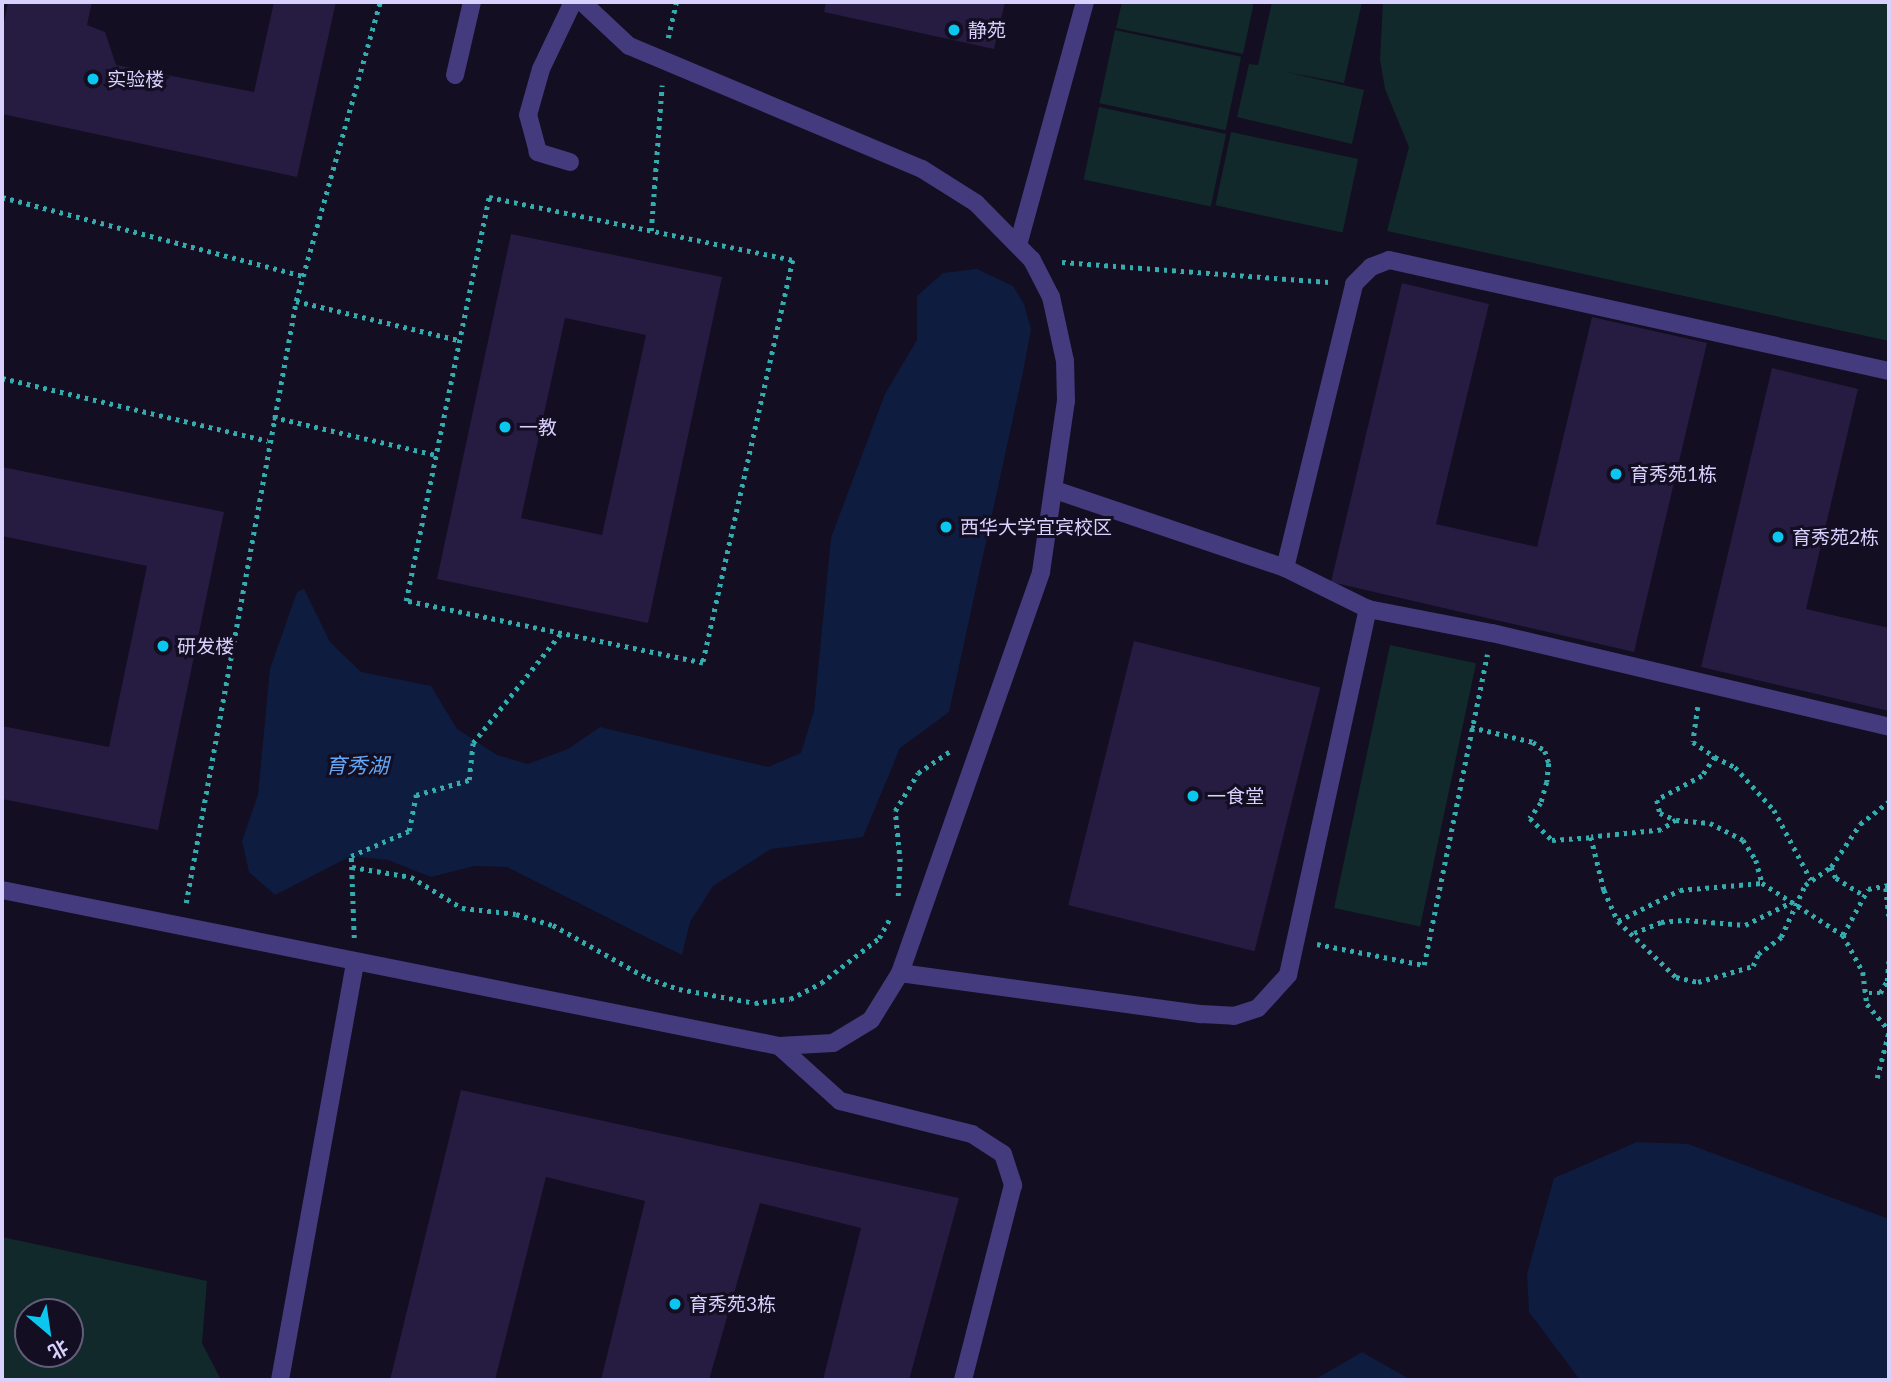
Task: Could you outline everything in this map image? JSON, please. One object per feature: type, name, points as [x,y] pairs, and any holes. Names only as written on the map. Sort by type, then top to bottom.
[{"type":"street","points":[[456,75],[472,2]]},
{"type":"street","points":[[570,162],[538,152],[528,115],[541,69],[573,2]]},
{"type":"street","points":[[2,890],[779,1046],[833,1044],[871,1020],[901,973],[1041,572],[1066,401],[1066,361],[1051,296],[1032,260],[976,203],[922,169],[664,57],[629,46],[582,2]]},
{"type":"street","points":[[1018,245],[1085,2]]},
{"type":"street","points":[[1285,568],[1354,284],[1371,267],[1388,260],[1406,261],[1889,371]]},
{"type":"street","points":[[1055,490],[1285,568],[1368,609],[1492,633],[1889,727]]},
{"type":"street","points":[[901,973],[1234,1016],[1258,1008],[1279,990],[1288,975],[1368,609]]},
{"type":"street","points":[[280,1380],[355,962]]},
{"type":"street","points":[[779,1046],[840,1101],[972,1134],[1003,1154],[1013,1185],[963,1380]]},
{"type":"path","points":[[182,925],[272,417],[296,302],[380,2]]},
{"type":"path","points":[[651,231],[664,57],[676,2]]},
{"type":"path","points":[[2,197],[303,276]]},
{"type":"path","points":[[489,197],[651,231],[793,260],[702,663],[406,601],[489,197]]},
{"type":"path","points":[[1032,260],[1354,284]]},
{"type":"path","points":[[296,302],[459,340]]},
{"type":"path","points":[[2,378],[268,442]]},
{"type":"path","points":[[272,417],[436,455]]},
{"type":"path","points":[[355,962],[351,856],[409,831],[416,795],[469,780],[473,743],[561,633]]},
{"type":"path","points":[[1295,940],[1423,965],[1492,633]]},
{"type":"path","points":[[1705,682],[1691,733],[1693,742],[1735,767],[1768,802],[1811,880]]},
{"type":"path","points":[[1471,727],[1533,742],[1545,751],[1549,763],[1547,782],[1541,803],[1530,818],[1552,839],[1661,830],[1676,820]]},
{"type":"path","points":[[895,906],[901,886],[895,811],[904,789],[940,755],[961,745],[979,752]]},
{"type":"path","points":[[1715,757],[1702,776],[1657,800],[1660,813],[1676,820],[1710,823],[1743,840],[1756,860],[1762,883]]},
{"type":"path","points":[[1591,837],[1604,890],[1618,921],[1634,933],[1676,977],[1699,982],[1753,966],[1758,954],[1781,937],[1811,880],[1831,867],[1860,824],[1889,801]]},
{"type":"path","points":[[352,867],[383,869],[411,877],[462,908],[516,914],[553,925],[647,978],[679,989],[755,1003],[790,999],[821,983],[879,938],[892,916]]},
{"type":"path","points":[[1831,867],[1836,878],[1863,895]]},
{"type":"path","points":[[1618,921],[1680,890],[1762,883],[1799,905],[1843,935],[1869,993],[1867,1004],[1889,1031],[1877,1078]]},
{"type":"path","points":[[1843,935],[1863,895],[1876,885],[1888,886],[1889,916]]},
{"type":"path","points":[[1634,933],[1661,922],[1686,920],[1745,925],[1793,902]]},
{"type":"path","points":[[1869,993],[1880,993],[1887,981],[1889,960]]},
{"type":"green space","points":[[1122,2],[1254,2],[1243,54],[1116,28]]},
{"type":"green space","points":[[1272,2],[1362,2],[1344,83],[1286,72],[1364,90],[1352,144],[1237,117],[1249,64],[1258,65]]},
{"type":"green space","points":[[1383,2],[1889,2],[1889,341],[1387,231],[1409,147],[1385,89],[1380,59]]},
{"type":"green space","points":[[1115,30],[1241,57],[1226,130],[1099,103]]},
{"type":"green space","points":[[1099,107],[1226,134],[1211,206],[1084,179]]},
{"type":"green space","points":[[1231,132],[1358,159],[1343,232],[1215,205]]},
{"type":"green space","points":[[1390,645],[1476,663],[1420,926],[1334,908]]},
{"type":"green space","points":[[2,1237],[207,1281],[202,1343],[221,1380],[2,1380]]},
{"type":"water","name":"育秀湖","points":[[977,269],[1013,286],[1024,304],[1031,329],[1023,372],[949,712],[900,748],[863,837],[771,849],[713,886],[690,922],[682,955],[507,867],[474,866],[431,877],[388,860],[351,856],[275,895],[249,872],[242,841],[258,795],[270,669],[297,592],[304,589],[330,642],[361,672],[431,686],[457,729],[497,755],[528,764],[568,749],[600,727],[768,767],[801,753],[814,711],[831,538],[885,394],[917,340],[917,296],[943,273]]},
{"type":"water","points":[[1637,1142],[1688,1144],[1889,1219],[1889,1380],[1580,1380],[1529,1312],[1527,1274],[1554,1178]]},
{"type":"water","points":[[1362,1352],[1411,1380],[1314,1380]]},
{"type":"building","name":"实验楼","points":[[8,2],[92,2],[87,25],[105,32],[116,65],[254,92],[274,2],[336,2],[297,177],[2,114],[2,32]]},
{"type":"building","name":"静苑","points":[[826,2],[1005,2],[994,49],[824,12]]},
{"type":"building","name":"一教","points":[[511,234],[722,277],[648,623],[437,579]],"holes":[[[565,318],[646,335],[602,535],[521,518]]]},
{"type":"building","name":"育秀苑1栋","points":[[1402,283],[1489,304],[1436,524],[1537,547],[1592,317],[1707,343],[1634,652],[1331,582]]},
{"type":"building","name":"育秀苑2栋","points":[[1772,368],[1858,389],[1806,609],[1889,628],[1889,711],[1701,667]]},
{"type":"building","name":"研发楼","points":[[2,467],[224,512],[158,830],[2,799],[2,726],[109,747],[147,566],[2,536]]},
{"type":"building","name":"一食堂","points":[[1134,641],[1320,687],[1254,951],[1068,905]]},
{"type":"building","name":"育秀苑3栋","points":[[461,1090],[959,1198],[909,1380],[823,1380],[861,1228],[760,1203],[709,1380],[601,1380],[645,1201],[546,1177],[495,1380],[390,1380]]},
{"type":"place","name":"静苑","points":[[954,30]]},
{"type":"place","name":"实验楼","points":[[93,79]]},
{"type":"place","name":"一教","points":[[505,427]]},
{"type":"place","name":"育秀苑1栋","points":[[1616,474]]},
{"type":"place","name":"西华大学宜宾校区","points":[[946,527]]},
{"type":"place","name":"育秀苑2栋","points":[[1778,537]]},
{"type":"place","name":"研发楼","points":[[163,646]]},
{"type":"place","name":"一食堂","points":[[1193,796]]},
{"type":"place","name":"育秀苑3栋","points":[[675,1304]]}]
